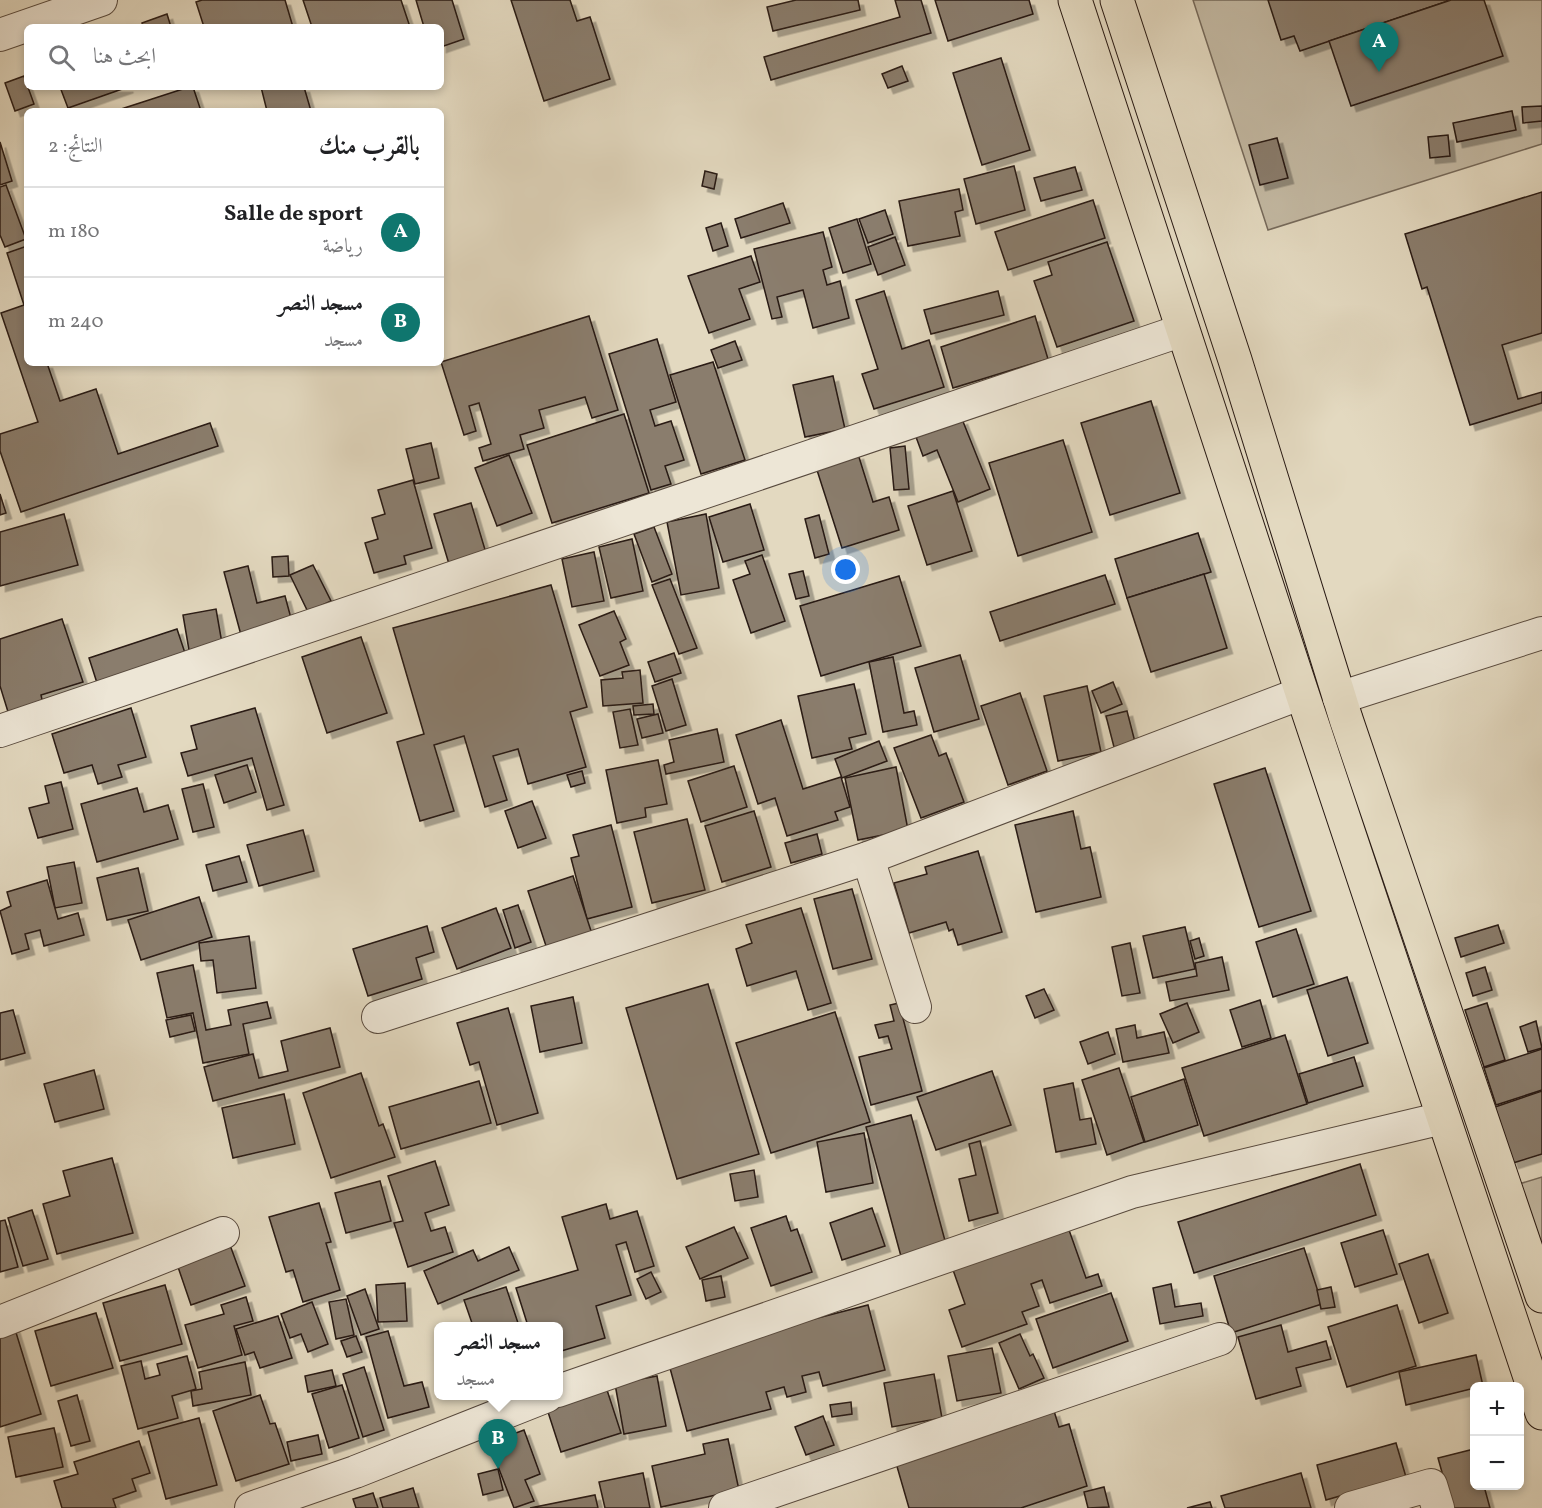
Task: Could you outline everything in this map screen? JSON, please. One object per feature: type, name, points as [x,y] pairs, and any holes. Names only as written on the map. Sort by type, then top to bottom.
[{"type":"main road","points":[[1075,0],[1302,693],[1542,1413]]},
{"type":"main road","points":[[1117,0],[1235,360],[1339,698],[1542,1296]]},
{"type":"street","points":[[24,24],[66,5],[101,0]]},
{"type":"street","points":[[0,35],[24,24]]},
{"type":"street","points":[[0,730],[1183,330]]},
{"type":"street","points":[[1339,698],[1542,633]]},
{"type":"street","points":[[378,1017],[868,858],[1302,693]]},
{"type":"street","points":[[868,858],[915,1007]]},
{"type":"street","points":[[563,1389],[1132,1192],[1443,1118]]},
{"type":"street","points":[[0,1322],[20,1317],[223,1233]]},
{"type":"street","points":[[725,1508],[1220,1340]]},
{"type":"street","points":[[251,1508],[354,1472],[534,1400]]},
{"type":"street","points":[[1352,1508],[1431,1485],[1438,1508]]},
{"type":"shaded area","points":[[1193,0],[1542,0],[1542,144],[1268,230]]},
{"type":"shaded area","points":[[1542,1177],[1542,1296],[1506,1188]]},
{"type":"building","points":[[202,0],[285,0],[292,24],[203,24],[196,2]]},
{"type":"building","points":[[303,0],[401,0],[409,24],[311,24]]},
{"type":"building","points":[[416,0],[452,0],[464,39],[444,46],[444,24],[423,24]]},
{"type":"building","points":[[511,0],[570,0],[577,21],[590,17],[610,79],[544,101]]},
{"type":"building","points":[[796,0],[858,0],[860,10],[773,31],[767,7]]},
{"type":"building","points":[[895,0],[921,0],[931,33],[771,80],[764,57],[900,17]]},
{"type":"building","points":[[935,0],[1029,0],[1033,14],[948,41]]},
{"type":"building","points":[[1268,0],[1451,0],[1300,51],[1294,36],[1281,40]]},
{"type":"building","points":[[1451,0],[1484,0],[1503,56],[1351,106],[1329,41]]},
{"type":"building","points":[[167,14],[170,24],[142,24]]},
{"type":"building","points":[[1001,58],[1030,150],[982,165],[953,73]]},
{"type":"building","points":[[902,66],[908,81],[888,88],[882,74]]},
{"type":"building","points":[[24,76],[24,90],[29,90],[34,104],[15,111],[5,83]]},
{"type":"building","points":[[61,90],[119,90],[68,108]]},
{"type":"building","points":[[180,90],[194,90],[200,108],[124,108]]},
{"type":"building","points":[[262,90],[305,90],[310,108],[266,108]]},
{"type":"building","points":[[1542,106],[1542,121],[1523,123],[1522,107]]},
{"type":"building","points":[[1512,111],[1516,130],[1457,142],[1453,123]]},
{"type":"building","points":[[1448,135],[1450,156],[1430,158],[1428,137]]},
{"type":"building","points":[[1277,138],[1288,178],[1260,185],[1249,145]]},
{"type":"building","points":[[0,142],[12,181],[0,185]]},
{"type":"building","points":[[1014,166],[1025,210],[976,224],[964,179]]},
{"type":"building","points":[[1075,167],[1082,190],[1041,201],[1034,178]]},
{"type":"building","points":[[705,171],[717,174],[714,189],[702,186]]},
{"type":"building","points":[[6,185],[24,234],[24,240],[5,247],[0,235],[0,187]]},
{"type":"building","points":[[959,189],[963,210],[955,212],[960,236],[908,246],[899,201]]},
{"type":"building","points":[[1542,192],[1542,333],[1502,345],[1518,399],[1542,392],[1542,403],[1470,425],[1427,287],[1422,289],[1405,234]]},
{"type":"building","points":[[1093,200],[1105,238],[1008,270],[995,232]]},
{"type":"building","points":[[783,203],[790,223],[741,238],[735,219]]},
{"type":"building","points":[[885,210],[893,234],[868,243],[859,219]]},
{"type":"building","points":[[857,219],[871,264],[843,273],[829,228]]},
{"type":"building","points":[[721,223],[728,246],[713,251],[706,228]]},
{"type":"building","points":[[823,232],[832,267],[823,270],[827,285],[840,281],[849,318],[813,328],[803,290],[777,297],[782,317],[772,319],[754,249]]},
{"type":"building","points":[[895,237],[905,265],[878,275],[868,247]]},
{"type":"building","points":[[1107,242],[1134,321],[1057,347],[1034,281],[1052,275],[1048,262]]},
{"type":"building","points":[[24,247],[24,305],[7,253]]},
{"type":"building","points":[[751,256],[760,282],[739,289],[750,319],[709,333],[688,276]]},
{"type":"building","points":[[884,291],[902,349],[929,340],[944,387],[874,409],[862,374],[878,369],[856,300]]},
{"type":"building","points":[[998,291],[1004,315],[931,334],[924,310]]},
{"type":"building","points":[[24,305],[24,366],[48,366],[60,401],[96,389],[118,454],[210,423],[218,446],[21,512],[0,451],[0,434],[38,422],[1,313]]},
{"type":"building","points":[[589,316],[618,410],[592,418],[585,397],[539,410],[544,428],[520,435],[524,449],[483,461],[479,448],[491,444],[479,403],[469,406],[476,431],[464,435],[442,366],[444,361]]},
{"type":"building","points":[[1035,316],[1048,359],[953,388],[941,347]]},
{"type":"building","points":[[657,339],[676,402],[650,410],[655,426],[671,421],[684,460],[665,466],[671,484],[651,490],[609,354]]},
{"type":"building","points":[[735,341],[742,360],[718,368],[711,350]]},
{"type":"building","points":[[713,362],[745,460],[701,474],[670,375]]},
{"type":"building","points":[[833,376],[845,429],[805,437],[793,385]]},
{"type":"building","points":[[1151,401],[1180,493],[1110,515],[1081,423]]},
{"type":"building","points":[[624,414],[649,493],[552,523],[527,445]]},
{"type":"building","points":[[962,419],[990,489],[958,502],[937,450],[923,456],[916,437]]},
{"type":"building","points":[[1063,440],[1092,532],[1018,556],[989,463]]},
{"type":"building","points":[[431,443],[439,478],[415,484],[406,449]]},
{"type":"building","points":[[905,446],[909,489],[894,490],[890,448]]},
{"type":"building","points":[[858,454],[873,502],[889,497],[899,530],[842,548],[816,467]]},
{"type":"building","points":[[509,455],[532,513],[497,526],[475,468]]},
{"type":"building","points":[[413,480],[432,548],[404,556],[406,564],[374,573],[365,543],[378,539],[372,518],[385,514],[378,490]]},
{"type":"building","points":[[953,491],[972,551],[927,565],[908,506]]},
{"type":"building","points":[[0,494],[6,513],[0,515]]},
{"type":"building","points":[[471,503],[486,553],[449,564],[434,514]]},
{"type":"building","points":[[750,504],[764,550],[723,562],[709,517]]},
{"type":"building","points":[[64,514],[78,565],[0,586],[0,532]]},
{"type":"building","points":[[706,514],[719,588],[681,595],[667,522]]},
{"type":"building","points":[[819,515],[829,554],[815,558],[805,519]]},
{"type":"building","points":[[654,527],[672,574],[652,582],[634,534]]},
{"type":"building","points":[[1198,533],[1211,572],[1127,598],[1115,559]]},
{"type":"building","points":[[632,539],[643,591],[611,598],[599,547]]},
{"type":"building","points":[[594,552],[604,601],[572,607],[562,559]]},
{"type":"building","points":[[762,555],[785,621],[751,633],[733,580],[750,574],[745,561]]},
{"type":"building","points":[[288,556],[289,576],[273,577],[272,557]]},
{"type":"building","points":[[313,565],[331,601],[308,612],[290,575]]},
{"type":"building","points":[[248,566],[257,603],[285,596],[292,622],[241,635],[224,572]]},
{"type":"building","points":[[803,571],[809,596],[796,599],[789,574]]},
{"type":"building","points":[[1204,574],[1227,648],[1151,672],[1127,598]]},
{"type":"building","points":[[1105,575],[1115,604],[1000,641],[990,612]]},
{"type":"building","points":[[899,576],[921,646],[821,676],[800,606]]},
{"type":"building","points":[[670,579],[697,648],[679,654],[652,585]]},
{"type":"building","points":[[551,585],[587,707],[570,712],[586,767],[528,784],[518,749],[493,756],[507,800],[485,807],[464,736],[434,745],[454,811],[420,821],[397,742],[424,734],[393,628]]},
{"type":"building","points":[[216,609],[223,649],[190,656],[183,615]]},
{"type":"building","points":[[614,611],[626,639],[620,642],[629,665],[600,676],[579,625]]},
{"type":"building","points":[[62,619],[83,682],[41,695],[43,704],[9,715],[0,686],[0,639]]},
{"type":"building","points":[[177,629],[186,656],[98,686],[89,658]]},
{"type":"building","points":[[361,637],[387,713],[327,733],[302,657]]},
{"type":"building","points":[[674,653],[681,673],[655,682],[648,662]]},
{"type":"building","points":[[960,655],[979,719],[934,732],[915,668]]},
{"type":"building","points":[[893,657],[904,713],[914,711],[917,725],[883,732],[869,662]]},
{"type":"building","points":[[640,670],[643,703],[603,706],[601,680],[623,678],[622,672]]},
{"type":"building","points":[[672,679],[686,725],[666,731],[652,686]]},
{"type":"building","points":[[1113,682],[1122,704],[1101,713],[1092,691]]},
{"type":"building","points":[[854,684],[866,734],[849,738],[852,749],[812,758],[798,696]]},
{"type":"building","points":[[1087,686],[1101,752],[1058,761],[1044,696]]},
{"type":"building","points":[[1020,693],[1047,771],[1008,785],[981,706]]},
{"type":"building","points":[[653,704],[654,714],[634,715],[633,706]]},
{"type":"building","points":[[131,708],[146,757],[118,765],[122,777],[98,784],[92,765],[64,773],[52,734]]},
{"type":"building","points":[[255,708],[284,805],[267,810],[252,758],[188,776],[181,753],[197,749],[191,726]]},
{"type":"building","points":[[630,709],[638,745],[620,748],[613,712]]},
{"type":"building","points":[[1127,711],[1135,742],[1114,747],[1106,716]]},
{"type":"building","points":[[658,714],[663,733],[642,738],[637,719]]},
{"type":"building","points":[[781,720],[803,789],[841,777],[850,807],[835,812],[838,820],[787,836],[775,798],[758,804],[736,735]]},
{"type":"building","points":[[717,729],[724,762],[666,774],[664,765],[674,762],[669,740]]},
{"type":"building","points":[[931,735],[939,756],[946,753],[964,802],[921,818],[894,748]]},
{"type":"building","points":[[879,741],[887,761],[842,778],[835,759]]},
{"type":"building","points":[[658,760],[667,804],[645,808],[646,817],[617,823],[606,770]]},
{"type":"building","points":[[247,765],[256,792],[224,803],[215,775]]},
{"type":"building","points":[[734,766],[747,807],[701,822],[688,781]]},
{"type":"building","points":[[896,767],[908,830],[858,840],[845,778]]},
{"type":"building","points":[[1265,768],[1311,911],[1259,927],[1214,784]]},
{"type":"building","points":[[582,771],[585,783],[571,787],[567,775]]},
{"type":"building","points":[[61,782],[73,829],[38,838],[29,808],[49,803],[45,786]]},
{"type":"building","points":[[203,784],[214,827],[193,832],[182,789]]},
{"type":"building","points":[[137,788],[144,812],[168,805],[178,839],[97,862],[81,804]]},
{"type":"building","points":[[532,801],[546,838],[518,848],[505,811]]},
{"type":"building","points":[[754,811],[771,867],[722,882],[705,826]]},
{"type":"building","points":[[1073,811],[1081,849],[1090,847],[1101,897],[1036,912],[1015,825]]},
{"type":"building","points":[[687,819],[705,890],[652,903],[634,832]]},
{"type":"building","points":[[611,825],[632,907],[587,919],[571,858],[579,856],[573,835]]},
{"type":"building","points":[[303,830],[314,871],[259,886],[247,845]]},
{"type":"building","points":[[817,834],[822,854],[791,863],[785,843]]},
{"type":"building","points":[[978,851],[1002,932],[958,945],[953,929],[949,931],[946,922],[909,933],[894,883],[927,874],[925,867]]},
{"type":"building","points":[[239,856],[247,882],[213,891],[206,865]]},
{"type":"building","points":[[74,862],[82,903],[55,908],[47,867]]},
{"type":"building","points":[[138,868],[148,911],[107,920],[97,878]]},
{"type":"building","points":[[573,876],[594,940],[547,949],[528,891]]},
{"type":"building","points":[[47,880],[58,919],[78,913],[84,935],[44,946],[40,930],[25,934],[29,949],[12,954],[0,911],[11,906],[7,892]]},
{"type":"building","points":[[852,889],[872,959],[833,969],[814,899]]},
{"type":"building","points":[[199,897],[212,937],[141,960],[128,920]]},
{"type":"building","points":[[518,905],[531,942],[515,948],[503,910]]},
{"type":"building","points":[[496,908],[511,948],[457,969],[442,928]]},
{"type":"building","points":[[801,908],[831,1003],[808,1010],[796,971],[747,986],[736,949],[752,943],[746,925]]},
{"type":"building","points":[[1498,925],[1504,943],[1461,957],[1455,938]]},
{"type":"building","points":[[427,926],[434,952],[416,958],[422,979],[368,996],[353,949]]},
{"type":"building","points":[[1185,927],[1195,969],[1153,978],[1143,936]]},
{"type":"building","points":[[1296,929],[1314,984],[1273,997],[1256,942]]},
{"type":"building","points":[[249,936],[256,988],[217,993],[213,960],[201,961],[199,943]]},
{"type":"building","points":[[1199,938],[1204,956],[1195,959],[1190,941]]},
{"type":"building","points":[[1130,943],[1140,993],[1122,996],[1112,947]]},
{"type":"building","points":[[1222,957],[1229,990],[1170,1001],[1166,982],[1197,976],[1195,963]]},
{"type":"building","points":[[193,965],[206,1030],[231,1025],[228,1010],[267,1002],[271,1018],[243,1024],[249,1054],[203,1063],[193,1013],[167,1018],[157,973]]},
{"type":"building","points":[[1485,967],[1492,990],[1473,996],[1466,973]]},
{"type":"building","points":[[1347,977],[1368,1043],[1328,1056],[1307,990]]},
{"type":"building","points":[[708,984],[759,1154],[677,1179],[626,1008]]},
{"type":"building","points":[[1044,989],[1054,1010],[1035,1018],[1026,996]]},
{"type":"building","points":[[573,997],[582,1043],[540,1052],[531,1006]]},
{"type":"building","points":[[1260,1000],[1271,1038],[1242,1047],[1230,1010]]},
{"type":"building","points":[[899,1003],[922,1091],[871,1105],[859,1057],[892,1049],[888,1036],[879,1038],[875,1025],[894,1021],[890,1005]]},
{"type":"building","points":[[1187,1003],[1199,1032],[1173,1043],[1160,1014]]},
{"type":"building","points":[[1487,1003],[1505,1060],[1484,1067],[1465,1010]]},
{"type":"building","points":[[508,1008],[538,1113],[497,1125],[479,1062],[470,1065],[457,1023]]},
{"type":"building","points":[[13,1010],[25,1053],[0,1060],[0,1013]]},
{"type":"building","points":[[835,1012],[870,1122],[771,1153],[736,1043]]},
{"type":"building","points":[[191,1015],[195,1031],[170,1037],[166,1020]]},
{"type":"building","points":[[1536,1021],[1542,1048],[1528,1052],[1520,1027]]},
{"type":"building","points":[[1135,1025],[1137,1038],[1164,1032],[1169,1053],[1123,1062],[1116,1029]]},
{"type":"building","points":[[330,1028],[340,1067],[213,1101],[204,1067],[253,1054],[259,1078],[288,1071],[281,1041]]},
{"type":"building","points":[[1108,1032],[1115,1054],[1088,1064],[1080,1042]]},
{"type":"building","points":[[1285,1035],[1307,1104],[1204,1136],[1182,1068]]},
{"type":"building","points":[[1542,1049],[1542,1090],[1496,1105],[1484,1068]]},
{"type":"building","points":[[1354,1057],[1363,1086],[1308,1103],[1299,1074]]},
{"type":"building","points":[[1119,1068],[1144,1142],[1107,1155],[1082,1080]]},
{"type":"building","points":[[94,1070],[104,1109],[55,1122],[44,1084]]},
{"type":"building","points":[[992,1071],[1011,1125],[936,1150],[917,1097]]},
{"type":"building","points":[[361,1073],[379,1126],[383,1124],[395,1157],[331,1178],[303,1093]]},
{"type":"building","points":[[1184,1079],[1198,1125],[1145,1142],[1131,1097]]},
{"type":"building","points":[[479,1081],[491,1123],[401,1149],[389,1107]]},
{"type":"building","points":[[1073,1083],[1080,1120],[1091,1118],[1096,1144],[1056,1152],[1044,1089]]},
{"type":"building","points":[[1542,1091],[1542,1154],[1513,1163],[1495,1107]]},
{"type":"building","points":[[284,1094],[295,1144],[233,1158],[222,1108]]},
{"type":"building","points":[[911,1115],[947,1248],[902,1260],[866,1127]]},
{"type":"building","points":[[864,1133],[873,1183],[826,1192],[817,1142]]},
{"type":"building","points":[[980,1141],[998,1213],[969,1221],[959,1179],[976,1175],[969,1144]]},
{"type":"building","points":[[112,1158],[133,1233],[57,1254],[43,1204],[70,1196],[63,1171]]},
{"type":"building","points":[[435,1161],[449,1205],[425,1213],[431,1231],[445,1227],[453,1252],[408,1267],[394,1223],[403,1221],[388,1176]]},
{"type":"building","points":[[1360,1164],[1376,1215],[1194,1273],[1178,1222]]},
{"type":"building","points":[[754,1170],[758,1197],[735,1201],[730,1174]]},
{"type":"building","points":[[380,1181],[391,1221],[346,1233],[335,1193]]},
{"type":"building","points":[[319,1203],[331,1242],[326,1243],[340,1290],[303,1302],[293,1270],[286,1272],[269,1217]]},
{"type":"building","points":[[606,1204],[610,1219],[637,1211],[654,1266],[635,1272],[626,1242],[616,1245],[631,1295],[596,1306],[605,1338],[563,1351],[563,1322],[527,1322],[516,1288],[578,1270],[562,1217]]},
{"type":"building","points":[[872,1208],[885,1246],[842,1260],[830,1223]]},
{"type":"building","points":[[32,1210],[48,1259],[23,1266],[8,1218]]},
{"type":"building","points":[[786,1216],[791,1231],[797,1229],[812,1272],[771,1286],[751,1228]]},
{"type":"building","points":[[5,1220],[18,1267],[0,1272],[0,1221]]},
{"type":"building","points":[[734,1227],[748,1258],[700,1279],[686,1247]]},
{"type":"building","points":[[1069,1230],[1086,1278],[1098,1274],[1102,1286],[1050,1303],[1042,1280],[1031,1284],[1039,1306],[1022,1312],[1027,1324],[962,1347],[949,1310],[965,1304],[952,1267]]},
{"type":"building","points":[[1383,1230],[1397,1274],[1355,1287],[1341,1243]]},
{"type":"building","points":[[230,1245],[245,1286],[191,1305],[177,1264]]},
{"type":"building","points":[[509,1247],[519,1270],[438,1304],[424,1271],[473,1250],[478,1261]]},
{"type":"building","points":[[1304,1248],[1322,1304],[1231,1333],[1214,1276]]},
{"type":"building","points":[[1428,1254],[1448,1313],[1419,1323],[1399,1264]]},
{"type":"building","points":[[651,1272],[661,1292],[646,1299],[637,1279]]},
{"type":"building","points":[[721,1276],[725,1297],[706,1301],[702,1280]]},
{"type":"building","points":[[405,1283],[407,1321],[378,1322],[376,1285]]},
{"type":"building","points":[[1171,1284],[1175,1307],[1201,1303],[1203,1316],[1160,1324],[1153,1288]]},
{"type":"building","points":[[165,1285],[182,1344],[120,1361],[103,1303]]},
{"type":"building","points":[[506,1287],[518,1322],[472,1322],[464,1300]]},
{"type":"building","points":[[1331,1287],[1335,1307],[1321,1309],[1317,1290]]},
{"type":"building","points":[[365,1289],[379,1329],[361,1335],[347,1296]]},
{"type":"building","points":[[1111,1293],[1128,1341],[1053,1368],[1036,1319]]},
{"type":"building","points":[[246,1297],[253,1321],[234,1326],[242,1355],[198,1368],[185,1325],[224,1314],[221,1305]]},
{"type":"building","points":[[346,1299],[354,1335],[336,1339],[329,1302]]},
{"type":"building","points":[[312,1302],[328,1344],[308,1352],[301,1334],[290,1338],[281,1314]]},
{"type":"building","points":[[868,1305],[885,1370],[823,1386],[819,1372],[802,1376],[806,1392],[787,1397],[784,1387],[766,1392],[771,1409],[687,1431],[667,1357]]},
{"type":"building","points":[[1397,1305],[1416,1366],[1347,1387],[1328,1327]]},
{"type":"building","points":[[96,1313],[113,1368],[51,1386],[35,1331]]},
{"type":"building","points":[[278,1316],[292,1358],[260,1368],[254,1352],[245,1355],[236,1329]]},
{"type":"building","points":[[1281,1325],[1288,1352],[1326,1341],[1331,1359],[1296,1368],[1301,1386],[1256,1399],[1238,1337]]},
{"type":"building","points":[[14,1326],[41,1414],[0,1427],[0,1331]]},
{"type":"building","points":[[388,1331],[404,1386],[422,1382],[429,1407],[388,1418],[366,1337]]},
{"type":"building","points":[[1020,1334],[1030,1356],[1033,1354],[1044,1378],[1019,1389],[999,1343]]},
{"type":"building","points":[[356,1336],[362,1352],[347,1357],[341,1341]]},
{"type":"building","points":[[992,1348],[1001,1393],[957,1401],[948,1356]]},
{"type":"building","points":[[1476,1355],[1482,1382],[1470,1382],[1470,1389],[1406,1405],[1399,1372]]},
{"type":"building","points":[[187,1356],[196,1389],[172,1396],[178,1418],[138,1429],[121,1366],[141,1361],[145,1379],[160,1375],[157,1364]]},
{"type":"building","points":[[245,1362],[251,1395],[193,1406],[191,1391],[202,1389],[199,1372]]},
{"type":"building","points":[[364,1367],[384,1430],[363,1437],[343,1374]]},
{"type":"building","points":[[332,1370],[336,1386],[308,1392],[305,1376]]},
{"type":"building","points":[[934,1374],[942,1418],[892,1427],[884,1383]]},
{"type":"building","points":[[657,1376],[666,1426],[624,1434],[615,1384]]},
{"type":"building","points":[[342,1385],[359,1438],[329,1448],[312,1394]]},
{"type":"building","points":[[607,1390],[621,1433],[561,1452],[547,1409]]},
{"type":"building","points":[[77,1395],[90,1441],[71,1446],[58,1401]]},
{"type":"building","points":[[260,1395],[270,1424],[275,1423],[289,1464],[236,1481],[213,1411]]},
{"type":"building","points":[[851,1402],[852,1414],[832,1417],[830,1405]]},
{"type":"building","points":[[1054,1411],[1059,1427],[1069,1424],[1087,1486],[1021,1508],[909,1508],[896,1463]]},
{"type":"building","points":[[823,1416],[834,1445],[806,1455],[795,1427]]},
{"type":"building","points":[[199,1418],[217,1485],[166,1499],[148,1432]]},
{"type":"building","points":[[54,1428],[63,1467],[16,1477],[8,1437]]},
{"type":"building","points":[[524,1430],[540,1474],[525,1480],[534,1501],[514,1508],[489,1443]]},
{"type":"building","points":[[318,1435],[322,1454],[291,1461],[287,1442]]},
{"type":"building","points":[[728,1439],[739,1490],[661,1507],[652,1466],[705,1454],[703,1444]]},
{"type":"building","points":[[139,1441],[150,1473],[132,1479],[136,1491],[113,1499],[116,1508],[62,1508],[54,1481],[78,1474],[74,1462]]},
{"type":"building","points":[[1396,1443],[1406,1477],[1326,1500],[1317,1465]]},
{"type":"building","points":[[1470,1450],[1470,1490],[1485,1490],[1490,1508],[1452,1508],[1438,1458]]},
{"type":"building","points":[[498,1469],[503,1490],[483,1495],[478,1474]]},
{"type":"building","points":[[643,1473],[650,1508],[605,1508],[599,1482]]},
{"type":"building","points":[[1301,1473],[1311,1508],[1225,1508],[1221,1496]]},
{"type":"building","points":[[1104,1487],[1109,1507],[1088,1508],[1084,1492]]},
{"type":"building","points":[[413,1488],[419,1508],[383,1508],[380,1498]]},
{"type":"building","points":[[373,1493],[378,1508],[356,1508],[353,1499]]},
{"type":"building","points":[[595,1495],[598,1508],[530,1508]]},
{"type":"building","points":[[1210,1502],[1212,1508],[1187,1508]]},
{"type":"place","name":"Salle de sport","points":[[1379,72]]},
{"type":"place","name":"مسجد النصر","points":[[498,1469]]}]
